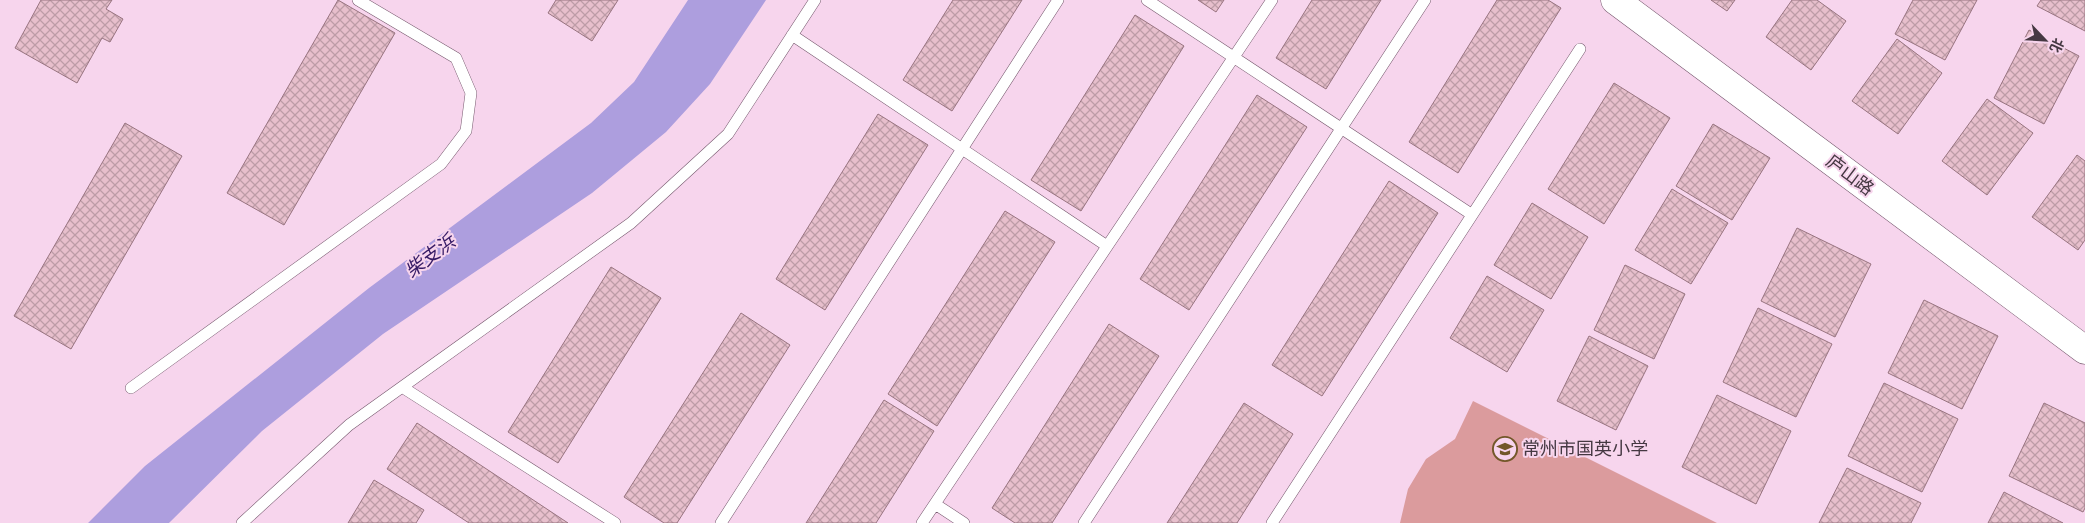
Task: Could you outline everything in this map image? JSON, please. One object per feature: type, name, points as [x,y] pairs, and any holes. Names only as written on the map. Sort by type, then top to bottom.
[{"type":"street","name":"庐山路","points":[[1615,0],[2085,350]]},
{"type":"lane","points":[[132,388],[441,164],[466,132],[471,93],[456,58],[358,0]]},
{"type":"lane","points":[[242,523],[349,425],[631,223],[728,134],[815,0]]},
{"type":"lane","points":[[721,523],[1058,0]]},
{"type":"lane","points":[[1146,0],[1471,214]]},
{"type":"lane","points":[[922,523],[1272,0]]},
{"type":"lane","points":[[1084,523],[1425,0]]},
{"type":"lane","points":[[792,35],[1107,246]]},
{"type":"lane","points":[[1272,523],[1580,49]]},
{"type":"lane","points":[[402,387],[615,523]]},
{"type":"lane","points":[[935,504],[964,523]]},
{"type":"shaded area","name":"常州市国英小学","points":[[1473,401],[1717,523],[1400,523],[1408,489],[1426,459],[1455,439]]},
{"type":"water","name":"柴支浜","points":[[688,0],[766,0],[710,84],[666,132],[592,193],[383,334],[262,431],[169,523],[88,523],[145,466],[369,288],[591,123],[634,82]]},
{"type":"building","points":[[41,0],[112,0],[106,9],[123,19],[110,42],[102,38],[77,83],[15,48]]},
{"type":"building","points":[[338,0],[395,33],[284,225],[227,193]]},
{"type":"building","points":[[556,0],[618,0],[592,41],[548,13]]},
{"type":"building","points":[[953,0],[1022,0],[952,111],[903,80]]},
{"type":"building","points":[[1198,0],[1224,0],[1216,12]]},
{"type":"building","points":[[1312,0],[1381,0],[1326,89],[1276,58]]},
{"type":"building","points":[[1497,0],[1548,0],[1561,8],[1458,173],[1409,142]]},
{"type":"building","points":[[1711,0],[1735,0],[1727,11]]},
{"type":"building","points":[[1792,0],[1817,0],[1846,21],[1811,70],[1766,37]]},
{"type":"building","points":[[1913,0],[1977,0],[1945,60],[1895,34]]},
{"type":"building","points":[[2041,0],[2085,0],[2085,31],[2037,6]]},
{"type":"building","points":[[1135,15],[1184,46],[1081,211],[1031,180]]},
{"type":"building","points":[[2029,30],[2079,56],[2044,124],[1994,98]]},
{"type":"building","points":[[1897,39],[1942,73],[1898,134],[1852,101]]},
{"type":"building","points":[[1614,83],[1670,118],[1604,224],[1548,189]]},
{"type":"building","points":[[1257,95],[1307,127],[1189,310],[1140,279]]},
{"type":"building","points":[[1987,99],[2033,133],[1987,195],[1942,161]]},
{"type":"building","points":[[878,114],[928,145],[825,310],[776,279]]},
{"type":"building","points":[[125,123],[182,156],[71,349],[14,316]]},
{"type":"building","points":[[1713,124],[1770,158],[1732,220],[1676,186]]},
{"type":"building","points":[[2077,155],[2085,161],[2085,240],[2078,250],[2032,217]]},
{"type":"building","points":[[1389,181],[1438,213],[1322,396],[1272,365]]},
{"type":"building","points":[[1672,189],[1728,223],[1691,284],[1635,250]]},
{"type":"building","points":[[1532,203],[1588,237],[1551,299],[1494,265]]},
{"type":"building","points":[[1005,211],[1055,242],[937,426],[888,394]]},
{"type":"building","points":[[1797,228],[1871,264],[1835,337],[1761,301]]},
{"type":"building","points":[[1625,265],[1685,294],[1654,359],[1594,330]]},
{"type":"building","points":[[611,267],[661,298],[558,463],[508,432]]},
{"type":"building","points":[[1487,276],[1544,310],[1507,372],[1450,338]]},
{"type":"building","points":[[1924,300],[1998,336],[1962,409],[1888,373]]},
{"type":"building","points":[[1758,308],[1832,344],[1796,417],[1723,382]]},
{"type":"building","points":[[741,313],[790,345],[677,523],[664,523],[624,497]]},
{"type":"building","points":[[1109,324],[1159,356],[1052,523],[1015,523],[992,508]]},
{"type":"building","points":[[1589,336],[1648,366],[1616,430],[1557,401]]},
{"type":"building","points":[[1884,383],[1958,419],[1922,492],[1848,456]]},
{"type":"building","points":[[1717,395],[1791,431],[1756,504],[1682,467]]},
{"type":"building","points":[[884,400],[934,431],[876,523],[806,523]]},
{"type":"building","points":[[1244,403],[1293,434],[1237,523],[1167,523]]},
{"type":"building","points":[[2044,403],[2085,423],[2085,508],[2083,512],[2009,476]]},
{"type":"building","points":[[417,423],[568,523],[469,523],[387,469]]},
{"type":"building","points":[[1847,468],[1921,503],[1911,523],[1819,523]]},
{"type":"building","points":[[374,480],[424,510],[416,523],[348,523]]},
{"type":"building","points":[[2004,492],[2063,523],[1988,523]]},
{"type":"place","name":"常州市国英小学","points":[[1505,449]]}]
